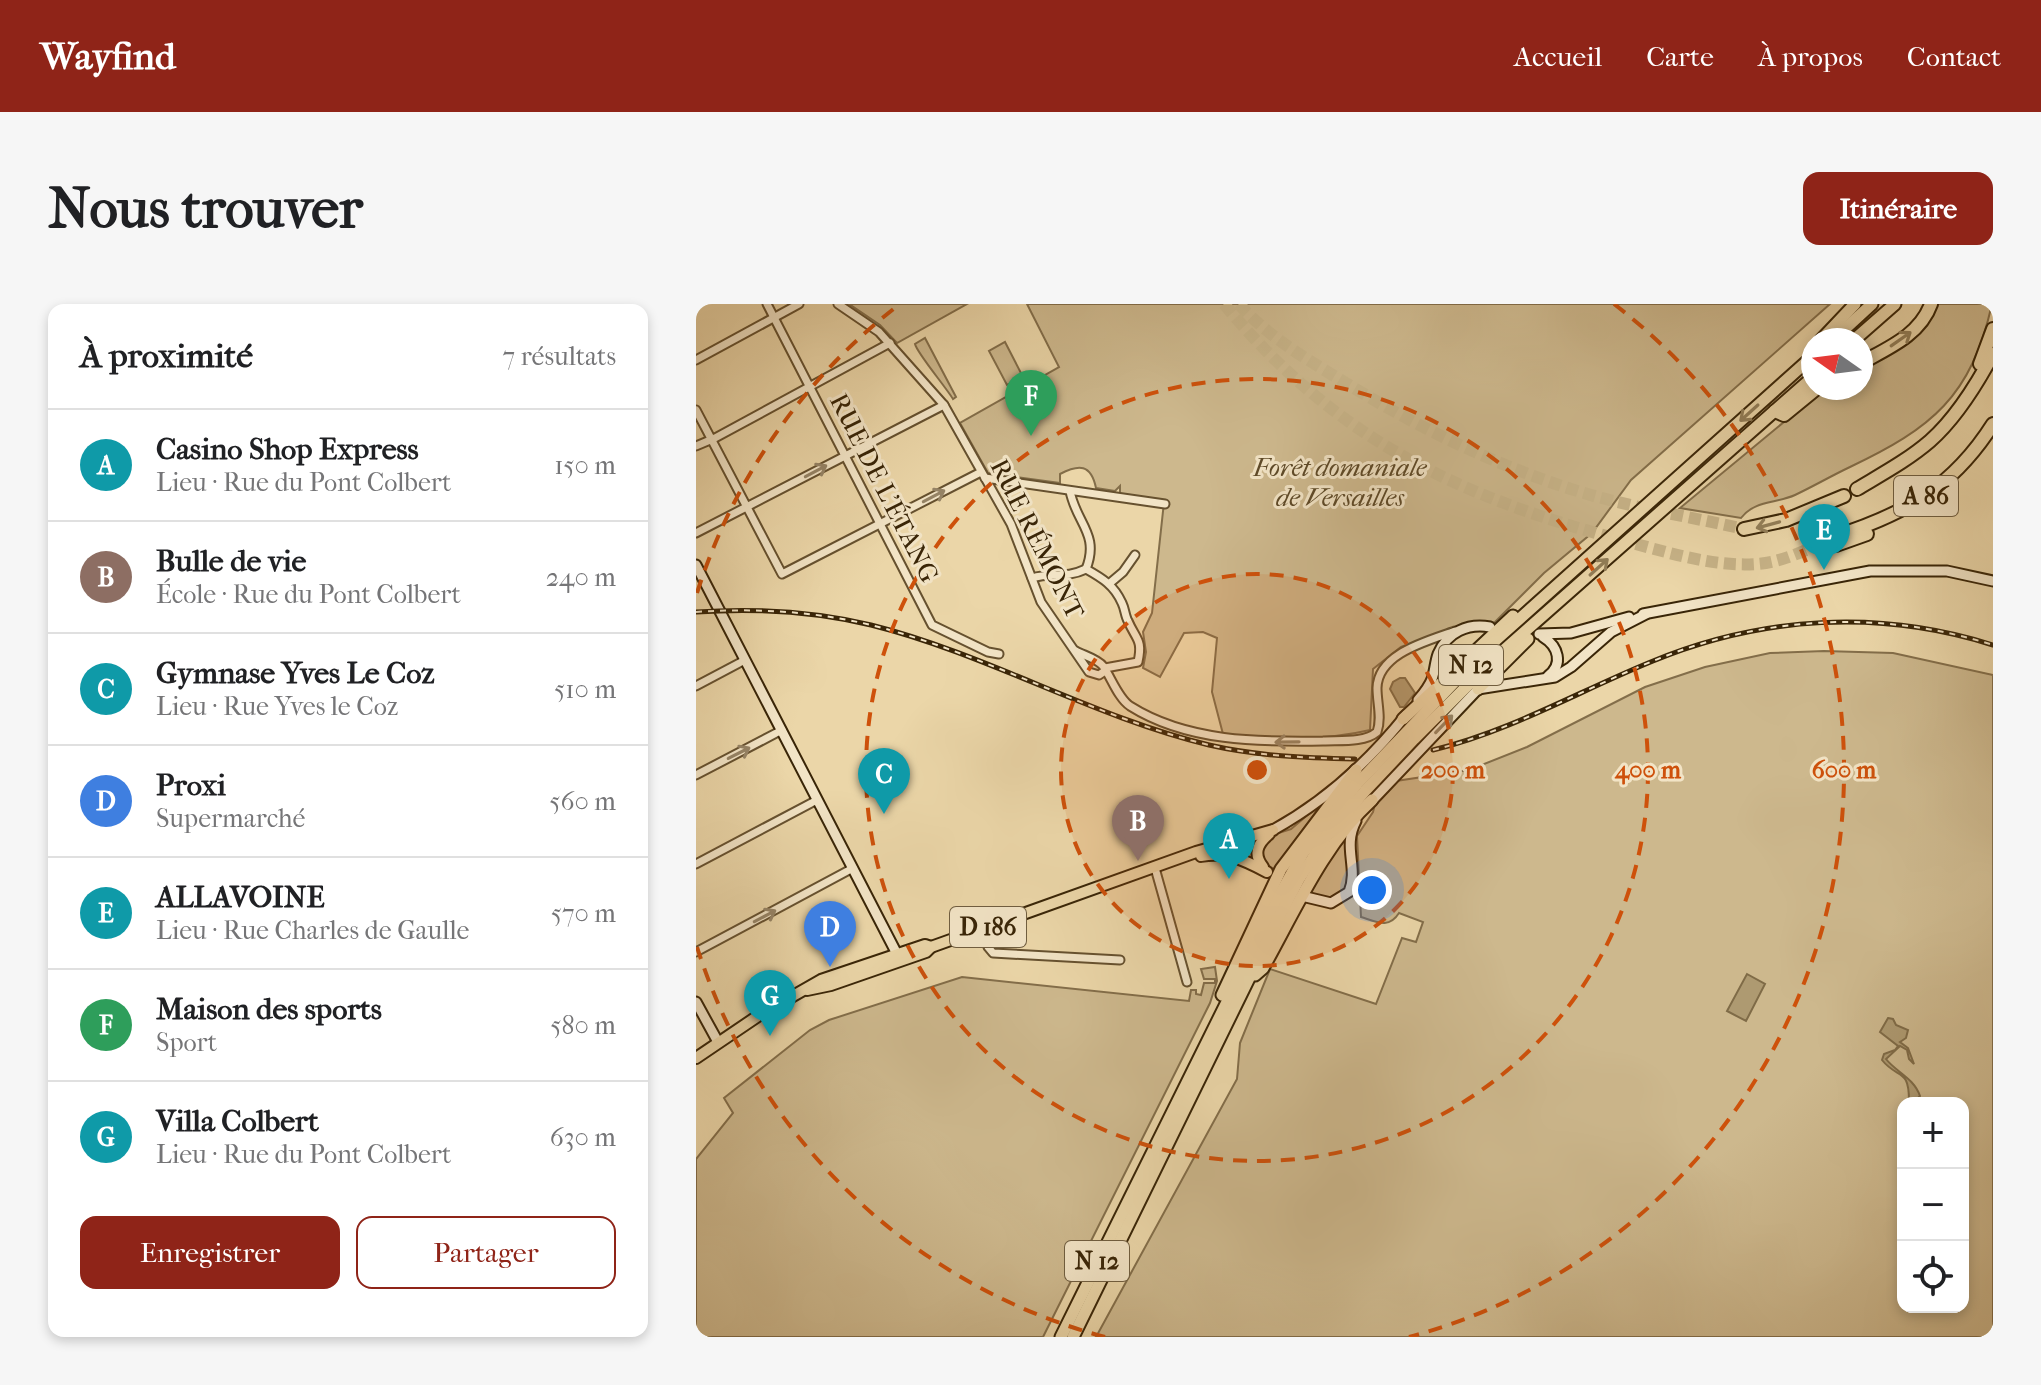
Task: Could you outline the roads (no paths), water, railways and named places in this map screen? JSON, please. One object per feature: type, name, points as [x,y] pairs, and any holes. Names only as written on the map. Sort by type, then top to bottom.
[{"type":"highway","points":[[1832,328],[1855,304]]},
{"type":"highway","points":[[1846,328],[1872,304]]},
{"type":"highway","points":[[1868,328],[1895,304]]},
{"type":"highway","points":[[1873,356],[1909,335],[1920,324],[1931,304]]},
{"type":"highway","name":"A 86","points":[[1857,489],[1907,460],[1932,439],[1949,419],[1978,369],[1993,329]]},
{"type":"highway","points":[[1949,419],[1975,386],[1993,354]]},
{"type":"highway","name":"N 12","points":[[1061,1337],[1283,889],[1303,853],[1329,818],[1365,775],[1487,648],[1801,366]]},
{"type":"highway","name":"N 12","points":[[1073,1337],[1299,879],[1327,836],[1414,739],[1496,657],[1801,388]]},
{"type":"highway","points":[[1775,411],[1784,415],[1802,400]]},
{"type":"highway","name":"A 86","points":[[1993,424],[1963,464],[1930,494],[1885,519],[1836,540],[1889,526],[1927,505],[1967,471],[1993,439]]},
{"type":"highway","points":[[1744,529],[1786,520],[1844,496]]},
{"type":"highway","points":[[1403,719],[1481,643],[1631,513],[1643,510]]},
{"type":"highway","points":[[1478,689],[1535,631],[1541,618]]},
{"type":"highway","points":[[1202,1051],[1204,1036],[1281,869],[1356,770]]},
{"type":"highway","points":[[1249,980],[1263,968],[1334,844],[1372,800]]},
{"type":"main road","points":[[696,565],[899,957]]},
{"type":"main road","points":[[1542,680],[1556,669],[1558,656],[1553,644],[1539,634],[1571,633],[1646,614],[1870,571],[1947,571],[1993,581]]},
{"type":"main road","points":[[1306,897],[1331,903],[1349,892],[1353,883],[1349,848],[1351,833],[1372,800],[1478,689],[1542,680],[1563,672],[1611,632],[1646,614]]},
{"type":"main road","points":[[1273,830],[1303,813],[1356,770],[1403,719],[1431,682],[1443,645],[1460,629],[1490,627]]},
{"type":"main road","name":"D 186","points":[[696,1058],[764,1012],[807,990],[822,988],[899,957],[926,952],[931,947],[1205,849],[1273,830]]},
{"type":"main road","name":"D 186","points":[[1175,861],[1220,853],[1241,858],[1267,872],[1258,860],[1257,848],[1273,830]]},
{"type":"main road","points":[[1236,842],[1243,849],[1241,858]]},
{"type":"main road","points":[[696,1002],[718,1042]]},
{"type":"street","name":"RUE DE L'ÉTANG","points":[[767,304],[932,625],[988,652],[999,654]]},
{"type":"street","points":[[696,360],[799,304]]},
{"type":"street","name":"RUE RÉMONT","points":[[838,304],[879,332],[944,405],[1011,524],[1041,602],[1089,672],[1099,675],[1105,670]]},
{"type":"street","points":[[696,446],[890,343]]},
{"type":"street","points":[[696,533],[944,405]]},
{"type":"street","points":[[696,410],[782,574],[983,475],[1165,504]]},
{"type":"street","points":[[1032,578],[1044,574],[1073,576],[1086,569],[1092,555],[1092,541],[1072,503],[1070,491]]},
{"type":"street","points":[[1110,583],[1135,555]]},
{"type":"street","points":[[1086,569],[1110,583],[1139,638],[1138,662],[1105,670]]},
{"type":"street","name":"RUE RÉMONT","points":[[1076,651],[1099,662],[1127,704],[1185,728],[1235,740],[1345,740],[1372,736],[1377,732],[1377,685],[1385,667],[1407,650],[1460,629]]},
{"type":"street","points":[[696,686],[745,660]]},
{"type":"street","points":[[696,775],[782,730]]},
{"type":"street","points":[[696,864],[817,800]]},
{"type":"street","points":[[696,952],[853,868]]},
{"type":"street","points":[[1155,868],[1187,982]]},
{"type":"street","points":[[982,929],[993,953],[1120,960]]},
{"type":"tunnel","points":[[1224,304],[1310,392],[1356,427],[1404,457],[1508,504],[1564,524],[1690,558],[1723,563],[1756,564],[1777,560],[1836,536]]},
{"type":"tunnel","points":[[1239,304],[1274,336],[1368,397],[1482,455],[1592,495],[1744,529]]},
{"type":"railway","points":[[696,612],[784,612],[871,625],[956,652],[1124,719],[1209,745],[1263,754],[1355,759]]},
{"type":"railway","points":[[1433,750],[1490,732],[1653,661],[1736,634],[1779,627],[1865,622],[1908,626],[1993,645]]},
{"type":"place","name":"Maison des sports","points":[[1031,436]]},
{"type":"place","name":"ALLAVOINE","points":[[1824,570]]},
{"type":"place","name":"Gymnase Yves Le Coz","points":[[884,814]]},
{"type":"place","name":"Bulle de vie","points":[[1138,861]]},
{"type":"place","name":"Casino Shop Express","points":[[1229,879]]},
{"type":"place","name":"Proxi","points":[[830,967]]},
{"type":"place","name":"Villa Colbert","points":[[770,1036]]},
{"type":"park label","name":"Forêt domaniale de Versailles","points":[[1340,482]]}]
